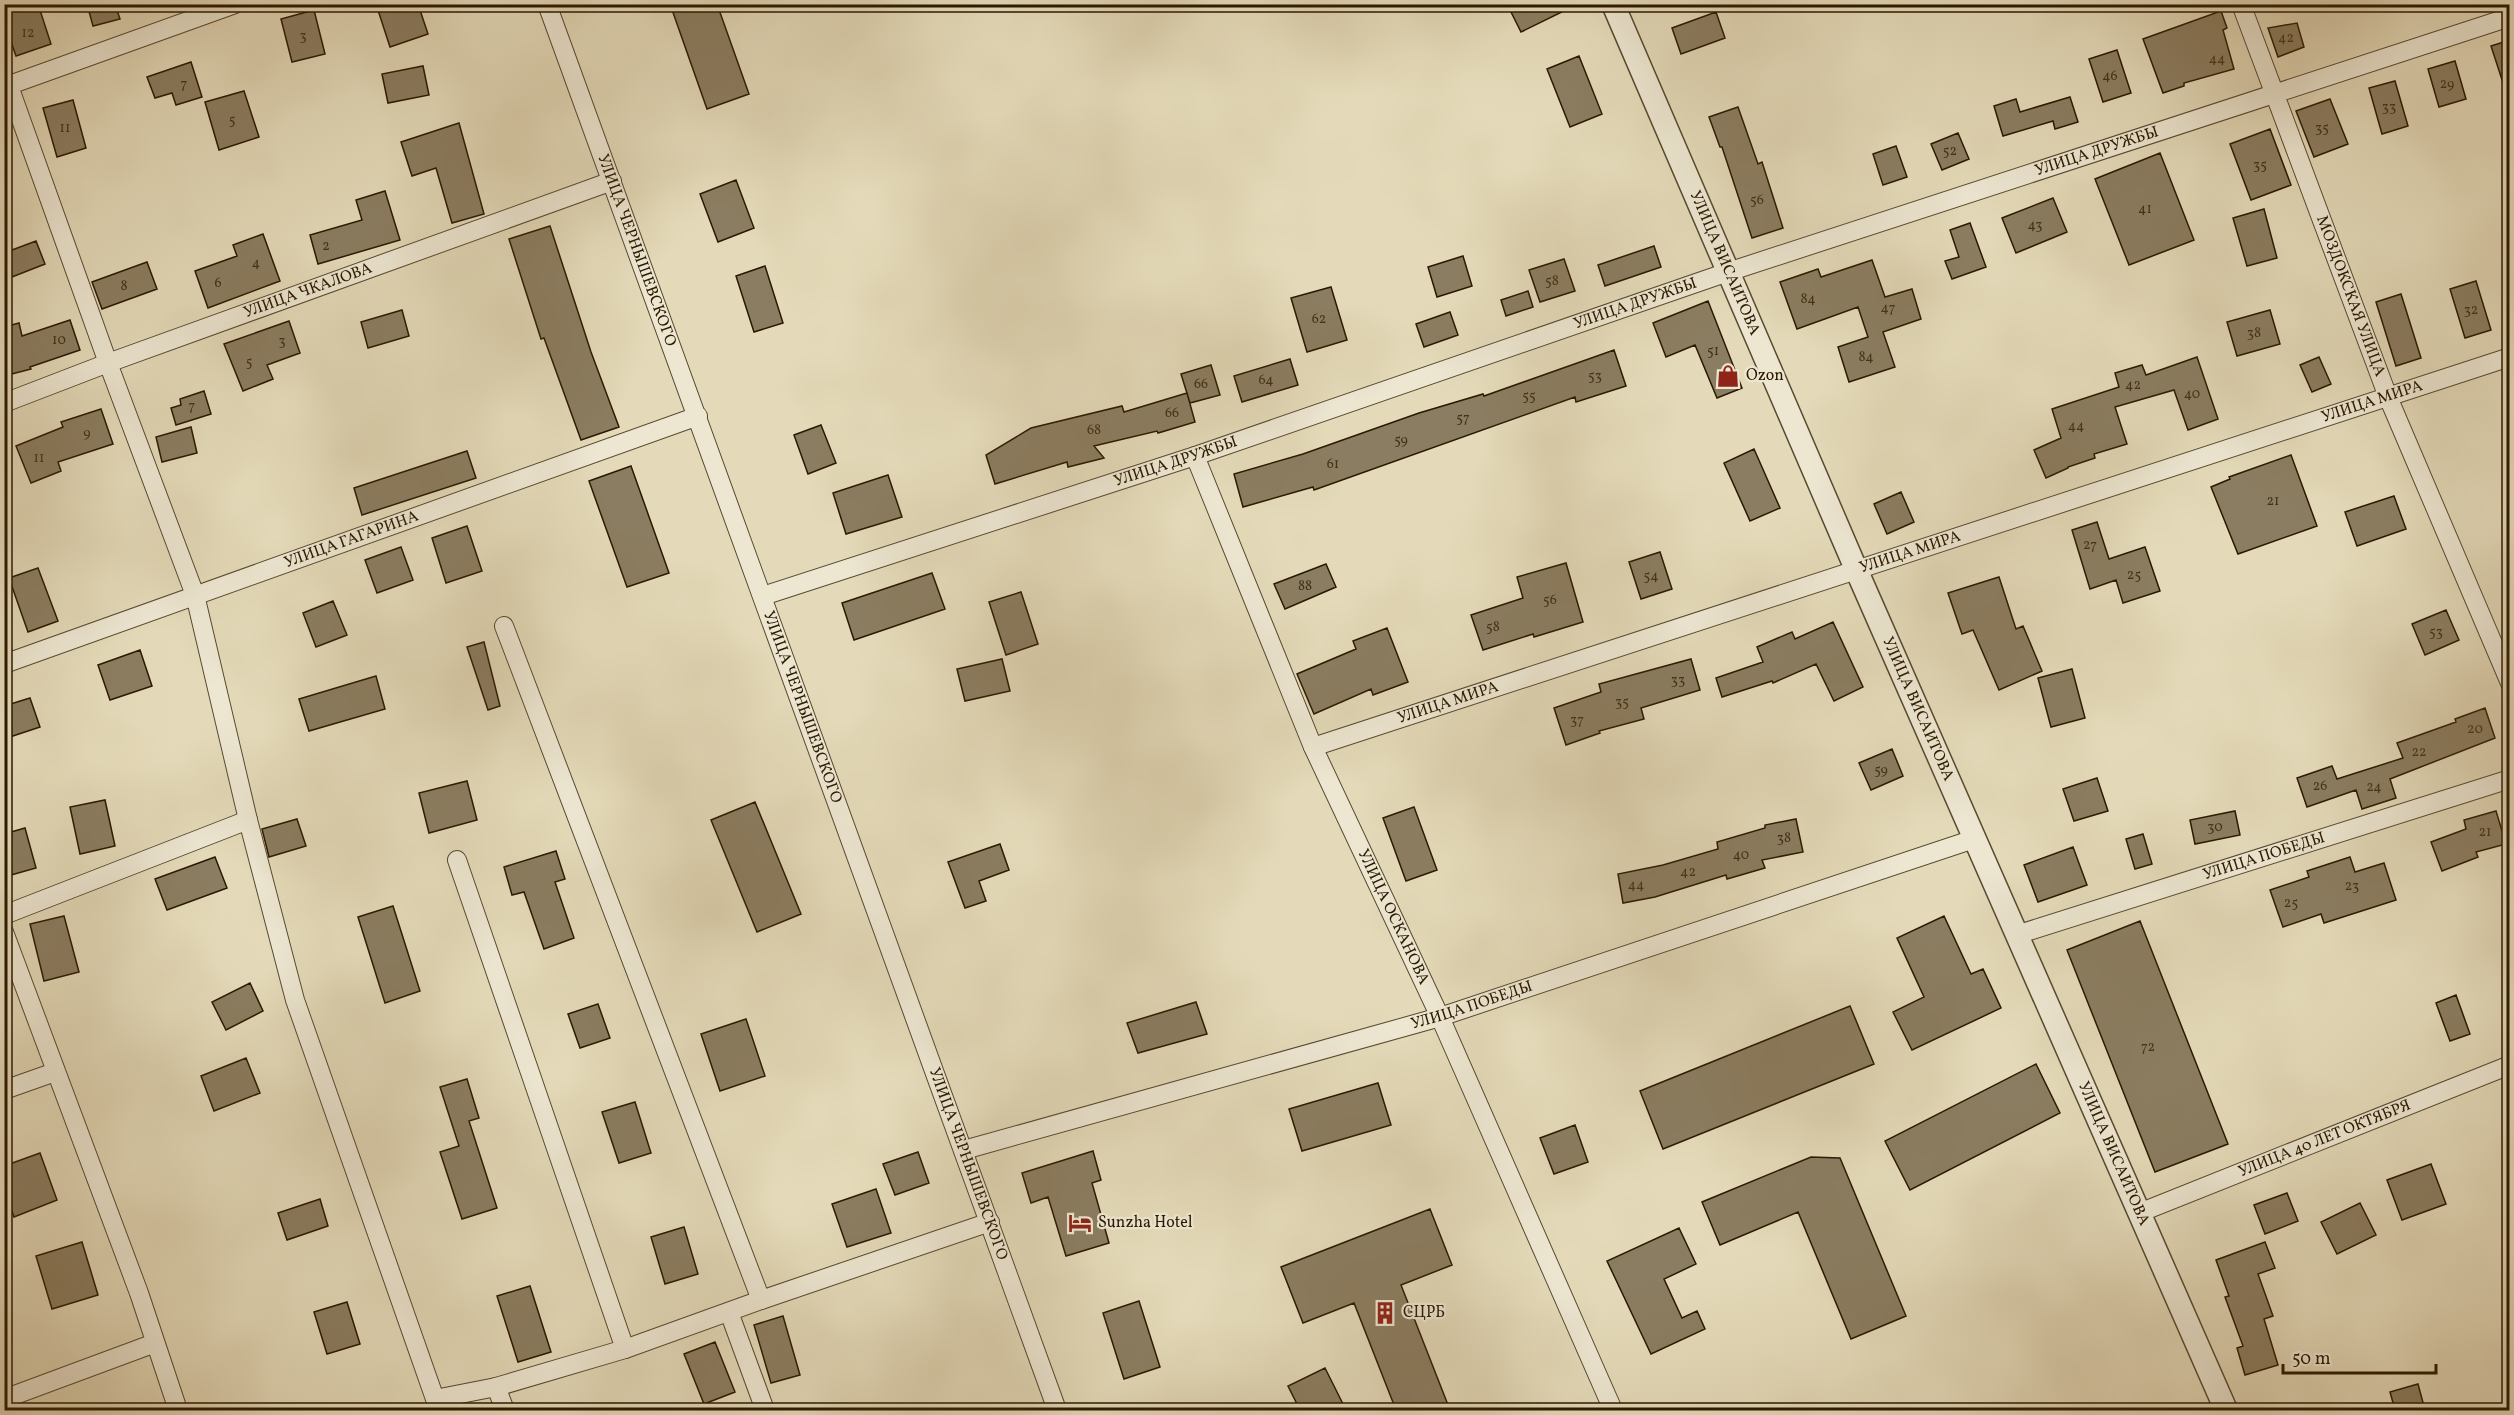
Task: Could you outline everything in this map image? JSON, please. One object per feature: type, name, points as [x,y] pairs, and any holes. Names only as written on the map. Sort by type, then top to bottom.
[{"type":"street","points":[[235,4],[7,86],[195,596],[248,820],[295,999],[435,1399],[495,1387],[625,1349],[990,1222]]},
{"type":"street","name":"УЛИЦА ЧЕРНЫШЕВСКОГО","points":[[548,4],[1057,1410]]},
{"type":"street","name":"УЛИЦА ВИСАИТОВА","points":[[1613,4],[1856,569],[2226,1410]]},
{"type":"street","name":"МОЗДОКСКАЯ УЛИЦА","points":[[2241,4],[2388,397],[2510,683]]},
{"type":"street","name":"УЛИЦА ДРУЖБЫ","points":[[763,596],[1195,456],[1728,272],[2510,17]]},
{"type":"street","name":"УЛИЦА ЧКАЛОВА","points":[[4,403],[108,363],[612,181]]},
{"type":"street","name":"УЛИЦА МИРА","points":[[1313,747],[2510,357]]},
{"type":"street","name":"УЛИЦА ГАГАРИНА","points":[[4,664],[698,416]]},
{"type":"street","name":"УЛИЦА ОСКАНОВА","points":[[1195,456],[1313,747],[1440,1017],[1613,1410]]},
{"type":"street","points":[[504,626],[761,1300]]},
{"type":"street","name":"УЛИЦА ПОБЕДЫ","points":[[2016,935],[2510,780]]},
{"type":"street","points":[[4,915],[248,820]]},
{"type":"street","name":"УЛИЦА ПОБЕДЫ","points":[[964,1150],[1440,1017],[1974,839]]},
{"type":"street","points":[[457,860],[625,1349]]},
{"type":"street","points":[[4,932],[178,1410]]},
{"type":"street","name":"УЛИЦА 40 ЛЕТ ОКТЯБРЯ","points":[[2139,1213],[2510,1065]]},
{"type":"street","points":[[4,1090],[55,1072]]},
{"type":"street","points":[[729,1312],[765,1410]]},
{"type":"street","points":[[4,1399],[155,1342]]},
{"type":"street","points":[[495,1387],[505,1410]]},
{"type":"building","points":[[38,4],[51,44],[16,56],[4,22],[4,14]]},
{"type":"building","points":[[87,4],[115,4],[120,19],[93,26]]},
{"type":"building","points":[[376,4],[418,4],[428,34],[390,47]]},
{"type":"building","points":[[670,4],[717,4],[749,94],[707,109]]},
{"type":"building","points":[[1507,4],[1578,4],[1521,32]]},
{"type":"building","points":[[314,10],[325,54],[292,62],[281,19]]},
{"type":"building","points":[[2221,11],[2227,28],[2223,30],[2234,69],[2184,83],[2184,86],[2163,93],[2143,39]]},
{"type":"building","points":[[1716,12],[1725,38],[1681,54],[1672,28]]},
{"type":"building","points":[[2297,23],[2304,47],[2278,57],[2268,28]]},
{"type":"building","points":[[2510,40],[2510,92],[2506,92],[2491,46]]},
{"type":"building","points":[[2117,50],[2131,93],[2103,102],[2089,59]]},
{"type":"building","points":[[1579,56],[1602,114],[1570,127],[1547,69]]},
{"type":"building","points":[[2455,61],[2466,99],[2439,107],[2428,69]]},
{"type":"building","points":[[191,62],[202,97],[176,105],[172,93],[155,98],[147,77]]},
{"type":"building","points":[[423,66],[429,95],[388,103],[382,74]]},
{"type":"building","points":[[2395,81],[2408,126],[2382,134],[2369,88]]},
{"type":"building","points":[[244,91],[259,137],[219,150],[205,102]]},
{"type":"building","points":[[2070,97],[2078,122],[2055,129],[2053,121],[2003,136],[1994,106],[2016,99],[2020,112]]},
{"type":"building","points":[[2330,99],[2348,144],[2314,157],[2296,111]]},
{"type":"building","points":[[73,100],[86,148],[57,157],[43,108]]},
{"type":"building","points":[[1738,107],[1758,164],[1762,162],[1783,228],[1752,238],[1722,147],[1720,147],[1709,117]]},
{"type":"building","points":[[459,123],[484,214],[452,223],[436,168],[412,176],[401,142]]},
{"type":"building","points":[[2270,129],[2291,185],[2251,200],[2230,144]]},
{"type":"building","points":[[1958,133],[1969,159],[1942,170],[1931,144]]},
{"type":"building","points":[[1896,146],[1907,177],[1883,185],[1873,154]]},
{"type":"building","points":[[2160,153],[2194,240],[2129,265],[2095,179]]},
{"type":"building","points":[[736,180],[754,228],[718,242],[700,194]]},
{"type":"building","points":[[385,191],[400,240],[318,264],[310,235],[362,220],[356,200]]},
{"type":"building","points":[[2053,198],[2067,232],[2016,253],[2002,218]]},
{"type":"building","points":[[2264,209],[2277,258],[2247,266],[2233,218]]},
{"type":"building","points":[[1970,223],[1986,267],[1952,279],[1945,261],[1959,257],[1950,230]]},
{"type":"building","points":[[550,226],[591,352],[619,427],[581,440],[544,338],[541,339],[509,239]]},
{"type":"building","points":[[263,234],[280,281],[208,308],[195,271],[237,256],[233,245]]},
{"type":"building","points":[[36,241],[45,264],[12,277],[4,253]]},
{"type":"building","points":[[1654,246],[1661,267],[1605,286],[1598,265]]},
{"type":"building","points":[[1463,256],[1472,286],[1437,297],[1428,267]]},
{"type":"building","points":[[1564,259],[1575,291],[1540,302],[1529,270]]},
{"type":"building","points":[[1872,260],[1885,297],[1912,289],[1921,319],[1883,332],[1895,367],[1849,382],[1838,347],[1868,337],[1858,307],[1797,329],[1780,282],[1818,269],[1821,277]]},
{"type":"building","points":[[147,262],[157,289],[102,309],[92,282]]},
{"type":"building","points":[[765,266],[783,323],[754,332],[736,276]]},
{"type":"building","points":[[2476,281],[2491,330],[2465,338],[2450,289]]},
{"type":"building","points":[[1331,287],[1347,340],[1307,352],[1291,298]]},
{"type":"building","points":[[1528,291],[1533,307],[1506,316],[1501,300]]},
{"type":"building","points":[[2401,294],[2421,358],[2396,366],[2376,302]]},
{"type":"building","points":[[1708,301],[1742,388],[1717,398],[1695,345],[1666,357],[1653,323]]},
{"type":"building","points":[[402,310],[409,336],[368,348],[361,322]]},
{"type":"building","points":[[2270,310],[2280,344],[2237,356],[2227,322]]},
{"type":"building","points":[[1450,312],[1458,335],[1424,347],[1416,324]]},
{"type":"building","points":[[70,320],[80,350],[30,367],[31,369],[4,376],[4,327],[19,323],[22,336]]},
{"type":"building","points":[[289,321],[300,353],[267,365],[273,379],[243,391],[224,344]]},
{"type":"building","points":[[1614,350],[1626,386],[1576,402],[1575,397],[1314,490],[1313,487],[1243,507],[1234,474],[1303,454],[1419,413],[1483,394],[1484,396]]},
{"type":"building","points":[[2197,357],[2218,419],[2188,430],[2174,390],[2115,407],[2127,444],[2094,454],[2095,458],[2068,467],[2046,478],[2034,450],[2061,438],[2052,409],[2119,387],[2115,373],[2142,365],[2146,375]]},
{"type":"building","points":[[2319,357],[2331,384],[2312,392],[2300,365]]},
{"type":"building","points":[[1290,359],[1298,385],[1242,402],[1234,376]]},
{"type":"building","points":[[1211,365],[1220,395],[1190,403],[1181,374]]},
{"type":"building","points":[[204,391],[211,414],[176,425],[171,408],[181,405],[180,399]]},
{"type":"building","points":[[1187,393],[1195,422],[1158,433],[1157,431],[1094,446],[1104,458],[1068,467],[1067,462],[995,484],[986,455],[1031,428],[1122,406],[1124,412]]},
{"type":"building","points":[[101,409],[113,444],[58,462],[61,471],[31,483],[16,446],[63,427],[61,422]]},
{"type":"building","points":[[821,425],[836,463],[808,474],[794,435]]},
{"type":"building","points":[[191,427],[197,453],[162,462],[156,437]]},
{"type":"building","points":[[1754,449],[1780,508],[1750,521],[1724,463]]},
{"type":"building","points":[[467,451],[476,478],[362,515],[354,488]]},
{"type":"building","points":[[2291,455],[2317,526],[2238,554],[2211,487],[2230,479],[2229,477]]},
{"type":"building","points":[[631,466],[669,573],[627,587],[589,481]]},
{"type":"building","points":[[888,475],[902,517],[846,534],[833,493]]},
{"type":"building","points":[[1901,492],[1914,522],[1887,534],[1874,504]]},
{"type":"building","points":[[2394,496],[2406,529],[2357,546],[2345,512]]},
{"type":"building","points":[[2097,522],[2109,559],[2145,547],[2160,591],[2123,603],[2116,580],[2090,589],[2072,530]]},
{"type":"building","points":[[467,526],[482,571],[446,583],[432,538]]},
{"type":"building","points":[[401,547],[413,580],[377,593],[365,560]]},
{"type":"building","points":[[1660,552],[1672,589],[1641,599],[1629,562]]},
{"type":"building","points":[[1566,563],[1583,622],[1534,637],[1533,634],[1483,650],[1471,615],[1523,598],[1517,577]]},
{"type":"building","points":[[1326,564],[1336,587],[1285,609],[1274,584]]},
{"type":"building","points":[[38,568],[58,621],[28,632],[9,578]]},
{"type":"building","points":[[932,573],[945,609],[854,640],[842,603]]},
{"type":"building","points":[[1999,577],[2016,629],[2023,626],[2042,671],[1999,690],[1973,630],[1962,634],[1948,593]]},
{"type":"building","points":[[1021,592],[1038,644],[1006,655],[989,602]]},
{"type":"building","points":[[333,601],[347,635],[316,647],[303,613]]},
{"type":"building","points":[[2446,610],[2459,640],[2425,655],[2412,624]]},
{"type":"building","points":[[1833,622],[1863,687],[1834,701],[1816,664],[1773,683],[1772,681],[1722,697],[1716,678],[1763,662],[1757,647],[1792,632],[1795,639]]},
{"type":"building","points":[[1387,628],[1408,682],[1373,695],[1371,689],[1314,714],[1297,674],[1356,649],[1353,641]]},
{"type":"building","points":[[484,642],[500,706],[488,710],[467,647]]},
{"type":"building","points":[[140,650],[152,686],[110,700],[98,665]]},
{"type":"building","points":[[1002,659],[1010,691],[965,701],[957,669]]},
{"type":"building","points":[[1691,659],[1700,690],[1641,708],[1644,719],[1599,731],[1600,733],[1566,745],[1554,708],[1601,692],[1599,684]]},
{"type":"building","points":[[2072,669],[2085,718],[2051,727],[2038,678]]},
{"type":"building","points":[[376,676],[385,709],[309,731],[299,699]]},
{"type":"building","points":[[30,698],[40,727],[4,739],[4,706]]},
{"type":"building","points":[[2485,708],[2495,738],[2390,779],[2396,798],[2362,809],[2356,790],[2307,807],[2297,778],[2332,766],[2337,779],[2403,758],[2397,743],[2456,722],[2455,719]]},
{"type":"building","points":[[1892,749],[1903,776],[1871,790],[1859,763]]},
{"type":"building","points":[[2097,778],[2108,811],[2074,821],[2063,789]]},
{"type":"building","points":[[467,781],[477,820],[429,833],[419,793]]},
{"type":"building","points":[[105,800],[115,846],[80,854],[70,807]]},
{"type":"building","points":[[755,802],[801,914],[757,932],[711,820]]},
{"type":"building","points":[[1414,807],[1437,870],[1406,881],[1383,818]]},
{"type":"building","points":[[2235,811],[2240,835],[2195,844],[2190,820]]},
{"type":"building","points":[[2496,811],[2506,844],[2476,852],[2478,857],[2442,871],[2431,842],[2466,829],[2464,820]]},
{"type":"building","points":[[297,819],[306,846],[269,857],[262,829]]},
{"type":"building","points":[[1796,819],[1803,852],[1762,860],[1765,868],[1727,879],[1726,875],[1655,897],[1623,903],[1618,874],[1663,865],[1718,849],[1717,842],[1765,828],[1765,825]]},
{"type":"building","points":[[25,828],[36,868],[4,877],[4,834]]},
{"type":"building","points":[[2143,834],[2152,864],[2135,869],[2126,839]]},
{"type":"building","points":[[1000,844],[1009,870],[979,881],[986,901],[965,908],[948,862]]},
{"type":"building","points":[[2073,847],[2087,885],[2038,902],[2024,865]]},
{"type":"building","points":[[556,851],[565,879],[555,882],[574,938],[544,949],[524,892],[512,895],[504,867]]},
{"type":"building","points":[[215,857],[227,888],[167,910],[155,879]]},
{"type":"building","points":[[2350,857],[2355,872],[2384,863],[2396,900],[2324,923],[2321,914],[2283,927],[2270,890],[2309,877],[2307,871]]},
{"type":"building","points":[[393,906],[420,991],[385,1003],[358,917]]},
{"type":"building","points":[[64,916],[79,972],[44,981],[30,924]]},
{"type":"building","points":[[1944,916],[1971,974],[1983,969],[2001,1008],[1912,1050],[1893,1012],[1924,997],[1897,938]]},
{"type":"building","points":[[2140,921],[2228,1144],[2155,1172],[2067,950]]},
{"type":"building","points":[[250,983],[263,1011],[226,1030],[212,1002]]},
{"type":"building","points":[[2456,995],[2470,1034],[2450,1041],[2436,1003]]},
{"type":"building","points":[[1196,1002],[1207,1034],[1138,1053],[1127,1023]]},
{"type":"building","points":[[598,1004],[610,1038],[580,1048],[568,1014]]},
{"type":"building","points":[[1850,1006],[1874,1064],[1663,1149],[1640,1091]]},
{"type":"building","points":[[746,1019],[765,1076],[720,1091],[701,1034]]},
{"type":"building","points":[[246,1058],[260,1093],[214,1111],[201,1076]]},
{"type":"building","points":[[2036,1064],[2060,1113],[1910,1190],[1885,1141]]},
{"type":"building","points":[[467,1079],[479,1118],[469,1121],[497,1208],[462,1219],[440,1152],[459,1146],[440,1087]]},
{"type":"building","points":[[1378,1083],[1391,1125],[1302,1151],[1289,1109]]},
{"type":"building","points":[[635,1102],[651,1153],[619,1163],[602,1112]]},
{"type":"building","points":[[1575,1125],[1588,1162],[1554,1174],[1540,1138]]},
{"type":"building","name":"Sunzha Hotel","points":[[1093,1151],[1101,1180],[1092,1183],[1109,1243],[1066,1256],[1048,1197],[1031,1203],[1022,1173]]},
{"type":"building","points":[[918,1152],[929,1183],[895,1195],[883,1164]]},
{"type":"building","points":[[40,1153],[57,1200],[14,1217],[4,1190],[4,1166]]},
{"type":"building","points":[[1811,1157],[1840,1158],[1906,1316],[1851,1339],[1798,1212],[1720,1245],[1702,1202]]},
{"type":"building","points":[[2431,1164],[2446,1204],[2402,1220],[2387,1180]]},
{"type":"building","points":[[876,1189],[891,1233],[847,1247],[832,1204]]},
{"type":"building","points":[[2287,1193],[2298,1221],[2265,1234],[2254,1205]]},
{"type":"building","points":[[320,1199],[328,1226],[287,1240],[278,1213]]},
{"type":"building","points":[[2360,1203],[2376,1235],[2337,1254],[2321,1222]]},
{"type":"building","name":"СЦРБ","points":[[1430,1209],[1452,1265],[1401,1285],[1450,1410],[1396,1410],[1354,1303],[1303,1323],[1281,1267]]},
{"type":"building","points":[[684,1227],[698,1274],[665,1284],[651,1237]]},
{"type":"building","points":[[1679,1228],[1696,1264],[1664,1279],[1682,1318],[1697,1311],[1705,1329],[1651,1354],[1607,1261]]},
{"type":"building","points":[[82,1242],[98,1295],[52,1309],[36,1256]]},
{"type":"building","points":[[2265,1242],[2275,1268],[2258,1274],[2273,1316],[2264,1319],[2278,1365],[2245,1375],[2237,1348],[2243,1346],[2225,1297],[2229,1296],[2216,1260]]},
{"type":"building","points":[[530,1286],[551,1352],[518,1362],[497,1296]]},
{"type":"building","points":[[1139,1301],[1160,1367],[1124,1379],[1103,1313]]},
{"type":"building","points":[[347,1302],[360,1344],[327,1354],[314,1312]]},
{"type":"building","points":[[783,1316],[800,1375],[771,1383],[754,1325]]},
{"type":"building","points":[[715,1342],[735,1392],[704,1404],[684,1354]]},
{"type":"building","points":[[1325,1368],[1346,1410],[1300,1410],[1288,1386]]},
{"type":"building","points":[[2418,1384],[2425,1410],[2395,1410],[2390,1392]]},
{"type":"place","name":"Ozon","points":[[1728,376]]},
{"type":"place","name":"Sunzha Hotel","points":[[1080,1223]]},
{"type":"place","name":"СЦРБ","points":[[1385,1313]]}]
